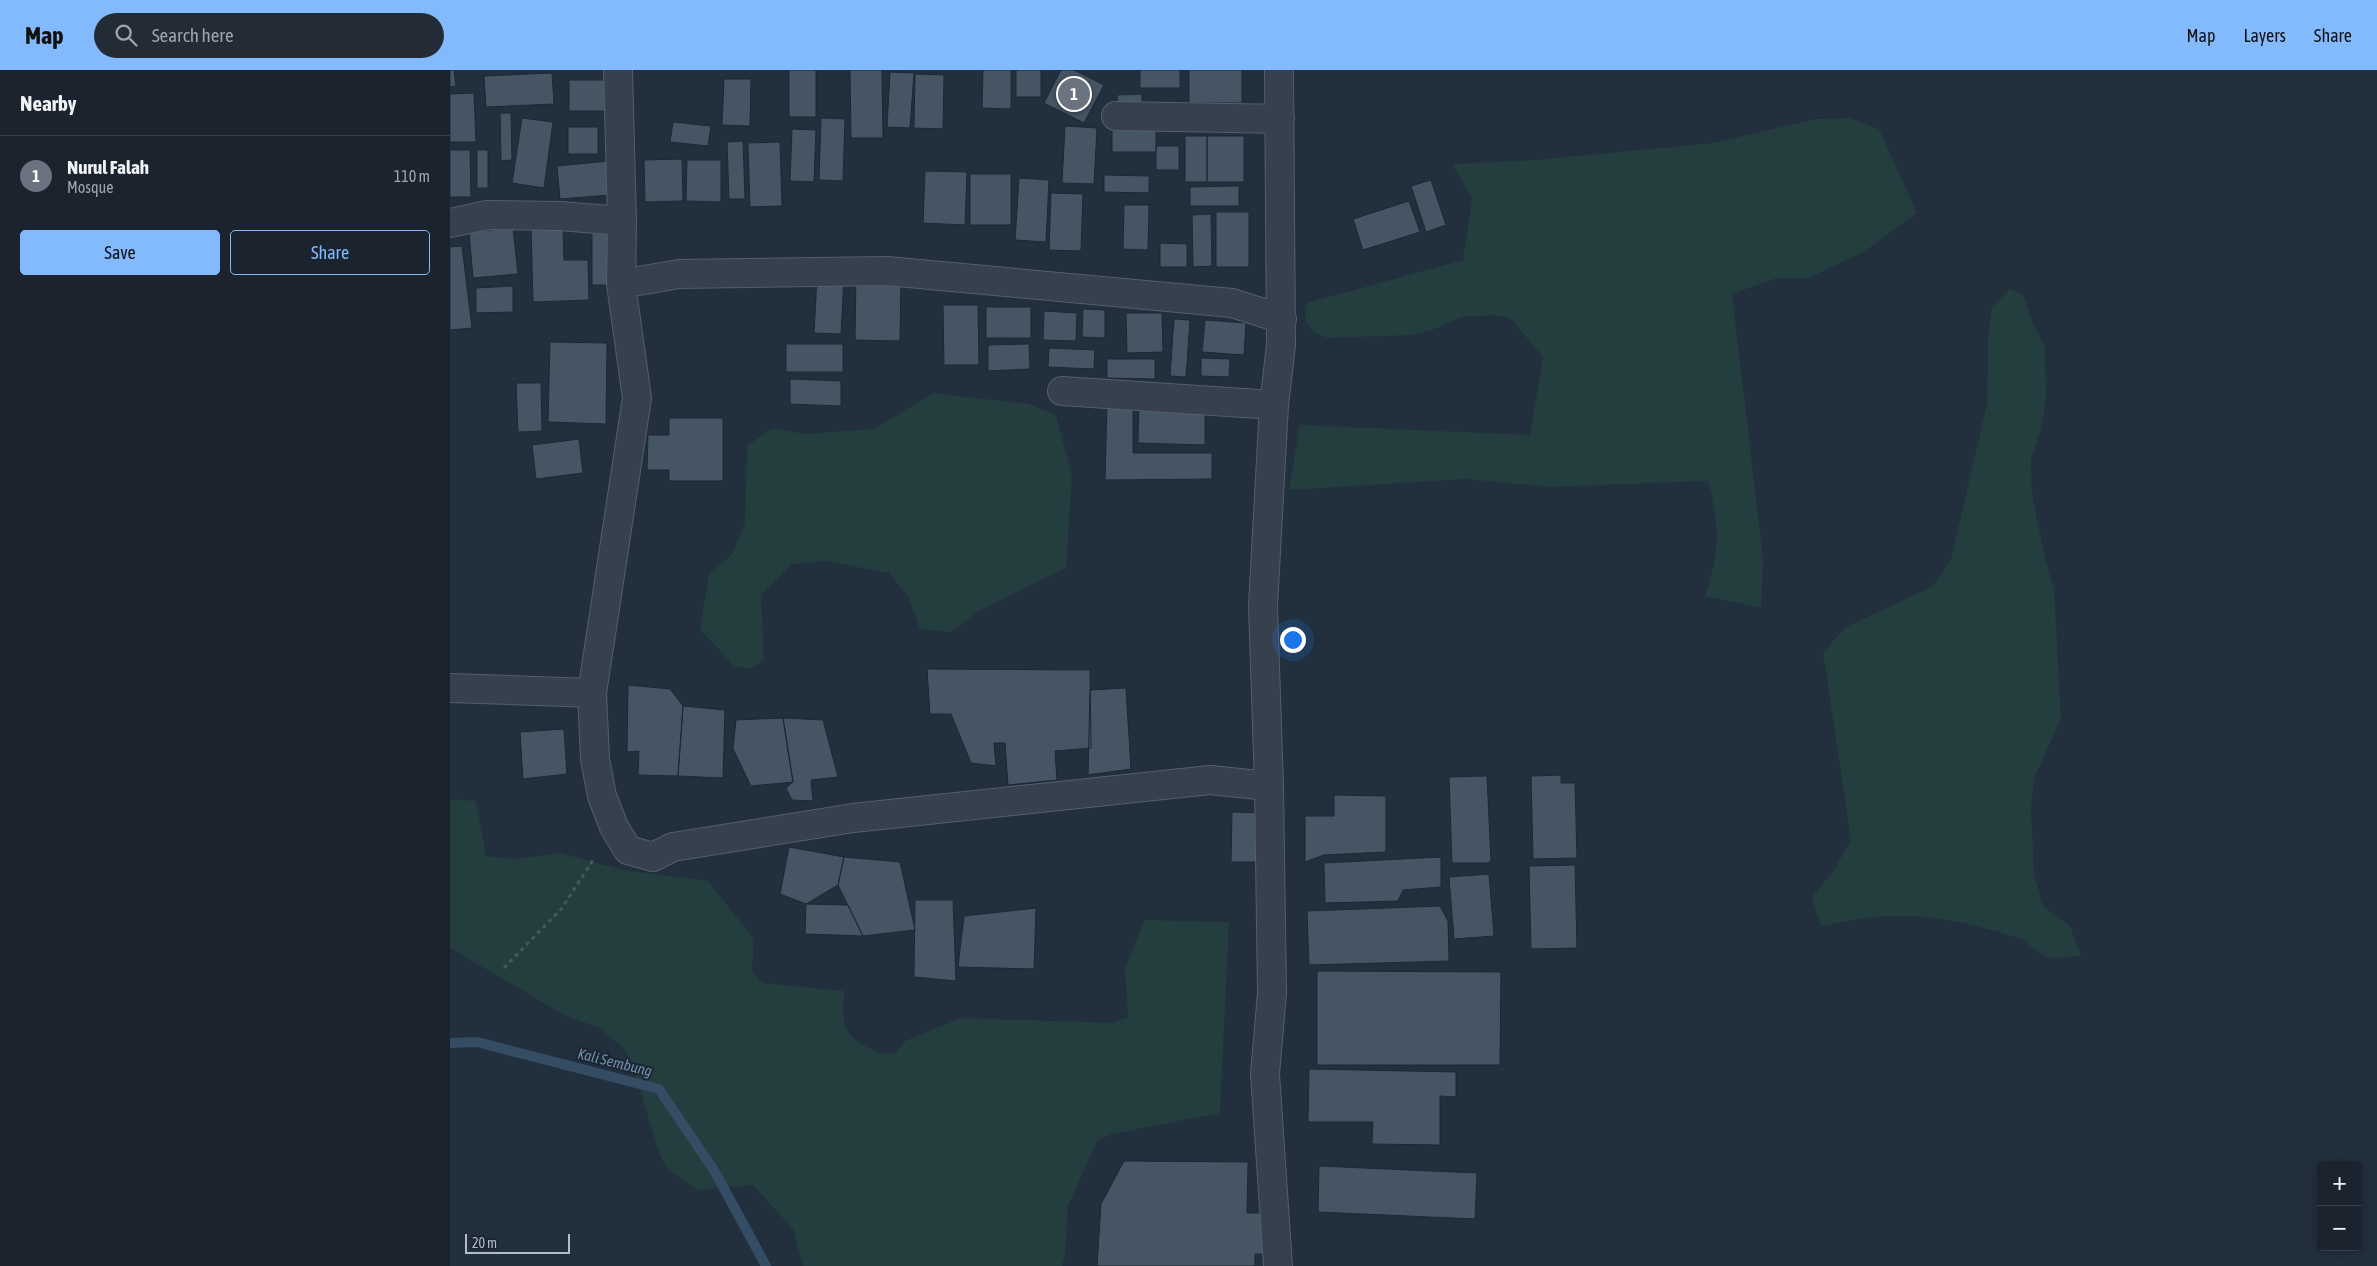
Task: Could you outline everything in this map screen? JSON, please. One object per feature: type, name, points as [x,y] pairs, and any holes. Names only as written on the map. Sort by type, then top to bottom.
[{"type":"street","points":[[618,70],[622,221],[621,284],[637,398],[592,693],[595,759],[602,796],[614,827],[628,850],[653,857],[673,848],[853,818],[1210,780],[1269,786]]},
{"type":"street","points":[[1278,1266],[1265,1074],[1272,993],[1264,606],[1274,405],[1282,318],[1279,70]]},
{"type":"street","points":[[1116,116],[1280,120]]},
{"type":"street","points":[[450,223],[487,215],[560,216],[622,221]]},
{"type":"street","points":[[621,284],[679,274],[887,271],[1232,303],[1282,318]]},
{"type":"street","points":[[1062,391],[1274,405]]},
{"type":"street","points":[[450,688],[592,693]]},
{"type":"path","points":[[504,968],[562,908],[614,827]]},
{"type":"green space","points":[[1850,118],[1879,129],[1917,213],[1865,251],[1809,278],[1777,278],[1732,294],[1763,558],[1761,608],[1705,596],[1716,552],[1717,539],[1715,512],[1708,481],[1549,487],[1466,479],[1289,490],[1300,425],[1530,435],[1543,357],[1511,319],[1494,315],[1461,317],[1430,331],[1412,335],[1328,338],[1314,333],[1305,319],[1307,303],[1463,260],[1472,199],[1452,164],[1535,160],[1713,143],[1815,119]]},
{"type":"green space","points":[[2010,289],[2024,296],[2031,319],[2045,347],[2046,398],[2041,429],[2031,460],[2032,494],[2045,558],[2054,589],[2061,718],[2034,779],[2031,810],[2034,875],[2043,906],[2070,926],[2081,956],[2059,958],[2047,957],[2020,939],[1989,929],[1941,919],[1895,916],[1872,917],[1821,927],[1812,897],[1834,870],[1851,840],[1823,652],[1846,627],[1933,586],[1951,559],[1987,404],[1988,338],[1992,307]]},
{"type":"green space","points":[[933,393],[1028,404],[1056,415],[1072,476],[1066,568],[977,612],[951,632],[920,629],[909,598],[889,573],[825,561],[792,564],[761,595],[764,660],[751,668],[735,667],[700,629],[709,575],[733,553],[745,522],[747,446],[772,428],[805,434],[874,429]]},
{"type":"green space","points":[[450,799],[476,801],[486,856],[514,859],[560,853],[623,870],[708,881],[754,939],[752,971],[763,983],[844,991],[843,1016],[846,1029],[856,1040],[882,1053],[894,1054],[905,1041],[961,1018],[1114,1023],[1128,1017],[1125,970],[1144,920],[1229,922],[1220,1113],[1112,1134],[1097,1141],[1068,1206],[1065,1254],[1062,1266],[803,1266],[793,1229],[753,1185],[698,1190],[667,1169],[659,1153],[632,1063],[624,1049],[600,1028],[566,1016],[450,948]]},
{"type":"building","points":[[450,70],[454,70],[456,86],[450,87]]},
{"type":"building","points":[[789,70],[816,70],[816,117],[789,117]]},
{"type":"building","points":[[850,70],[882,70],[883,138],[851,138]]},
{"type":"building","points":[[983,70],[1011,70],[1011,109],[982,108]]},
{"type":"building","points":[[1016,70],[1041,70],[1041,97],[1016,97]]},
{"type":"building","points":[[1061,70],[1074,70],[1104,85],[1084,123],[1044,103]]},
{"type":"building","points":[[1140,70],[1180,70],[1180,88],[1140,88]]},
{"type":"building","points":[[1189,70],[1242,70],[1242,103],[1189,103]]},
{"type":"building","points":[[890,72],[914,73],[910,128],[887,127]]},
{"type":"building","points":[[552,73],[554,104],[486,107],[484,76]]},
{"type":"building","points":[[915,74],[944,75],[943,129],[914,128]]},
{"type":"building","points":[[724,79],[751,79],[750,126],[722,125]]},
{"type":"building","points":[[569,80],[614,80],[614,111],[569,111]]},
{"type":"building","points":[[474,93],[476,142],[450,142],[450,94]]},
{"type":"building","points":[[1142,94],[1142,109],[1118,110],[1117,95]]},
{"type":"building","points":[[500,113],[511,113],[512,160],[501,161]]},
{"type":"building","points":[[522,118],[553,122],[544,188],[512,183]]},
{"type":"building","points":[[821,118],[845,119],[843,181],[819,180]]},
{"type":"building","points":[[1112,121],[1156,121],[1156,152],[1112,152]]},
{"type":"building","points":[[673,122],[711,126],[708,146],[670,142]]},
{"type":"building","points":[[1065,126],[1097,128],[1094,184],[1062,183]]},
{"type":"building","points":[[568,127],[598,127],[598,154],[568,154]]},
{"type":"building","points":[[792,129],[816,130],[814,182],[790,181]]},
{"type":"building","points":[[1185,136],[1207,136],[1207,182],[1185,182]]},
{"type":"building","points":[[1207,136],[1244,136],[1244,182],[1207,182]]},
{"type":"building","points":[[743,141],[745,199],[729,199],[727,142]]},
{"type":"building","points":[[780,142],[782,206],[750,207],[748,143]]},
{"type":"building","points":[[1156,146],[1179,146],[1179,170],[1156,170]]},
{"type":"building","points":[[450,150],[470,150],[471,197],[450,197]]},
{"type":"building","points":[[477,150],[488,150],[488,188],[477,188]]},
{"type":"building","points":[[682,159],[683,201],[645,202],[644,160]]},
{"type":"building","points":[[620,160],[623,194],[560,199],[557,166]]},
{"type":"building","points":[[687,160],[721,160],[721,202],[686,201]]},
{"type":"building","points":[[925,171],[967,172],[965,225],[923,223]]},
{"type":"building","points":[[970,174],[1011,174],[1011,225],[970,225]]},
{"type":"building","points":[[1104,175],[1149,176],[1149,193],[1104,192]]},
{"type":"building","points":[[1019,178],[1049,180],[1046,242],[1015,240]]},
{"type":"building","points":[[1431,180],[1446,225],[1426,232],[1411,186]]},
{"type":"building","points":[[1239,186],[1239,206],[1190,206],[1190,187]]},
{"type":"building","points":[[1051,193],[1083,194],[1081,251],[1049,250]]},
{"type":"building","points":[[1409,201],[1420,232],[1363,250],[1353,219]]},
{"type":"building","points":[[1124,205],[1149,205],[1148,250],[1123,249]]},
{"type":"building","points":[[1216,212],[1249,212],[1249,267],[1216,267]]},
{"type":"building","points":[[1211,214],[1212,266],[1193,267],[1192,215]]},
{"type":"building","points":[[563,227],[564,260],[588,260],[589,300],[533,302],[531,228]]},
{"type":"building","points":[[592,227],[622,227],[622,285],[592,285]]},
{"type":"building","points":[[513,228],[518,274],[473,278],[469,232]]},
{"type":"building","points":[[1160,243],[1187,244],[1187,267],[1160,267]]},
{"type":"building","points":[[462,246],[472,328],[450,330],[450,247]]},
{"type":"building","points":[[856,273],[901,274],[900,341],[855,340]]},
{"type":"building","points":[[817,277],[844,278],[841,334],[814,333]]},
{"type":"building","points":[[513,286],[513,312],[476,313],[476,288]]},
{"type":"building","points":[[943,305],[978,305],[979,365],[944,365]]},
{"type":"building","points":[[986,307],[1031,307],[1031,338],[986,338]]},
{"type":"building","points":[[1083,309],[1105,310],[1105,338],[1082,337]]},
{"type":"building","points":[[1044,311],[1077,313],[1076,341],[1043,340]]},
{"type":"building","points":[[1126,313],[1162,313],[1163,352],[1127,353]]},
{"type":"building","points":[[1174,319],[1190,320],[1186,377],[1170,376]]},
{"type":"building","points":[[1205,320],[1246,323],[1244,355],[1202,352]]},
{"type":"building","points":[[550,342],[607,343],[606,424],[548,422]]},
{"type":"building","points":[[786,344],[843,344],[843,372],[786,372]]},
{"type":"building","points":[[1029,344],[1030,369],[988,371],[988,345]]},
{"type":"building","points":[[1049,348],[1095,350],[1094,369],[1048,367]]},
{"type":"building","points":[[1201,358],[1230,359],[1229,377],[1201,376]]},
{"type":"building","points":[[1107,359],[1155,359],[1155,379],[1107,378]]},
{"type":"building","points":[[790,379],[841,381],[841,406],[790,404]]},
{"type":"building","points":[[516,383],[541,383],[542,431],[518,432]]},
{"type":"building","points":[[1107,403],[1133,403],[1133,453],[1212,453],[1212,479],[1105,480]]},
{"type":"building","points":[[1139,403],[1205,404],[1205,445],[1138,443]]},
{"type":"building","points":[[669,418],[723,418],[723,481],[669,481],[669,470],[647,470],[648,435],[669,435]]},
{"type":"building","points":[[579,439],[583,473],[536,479],[532,445]]},
{"type":"building","points":[[927,669],[1090,670],[1091,748],[1055,751],[1057,780],[1008,785],[1005,743],[994,743],[996,766],[971,763],[951,714],[930,714]]},
{"type":"building","points":[[628,685],[670,689],[683,706],[678,776],[638,775],[639,751],[627,752]]},
{"type":"building","points":[[1126,688],[1131,769],[1088,775],[1090,690]]},
{"type":"building","points":[[683,706],[725,710],[723,778],[678,776]]},
{"type":"building","points":[[783,718],[793,782],[751,786],[733,749],[736,720]]},
{"type":"building","points":[[783,718],[823,720],[838,777],[811,780],[813,801],[792,800],[786,788],[793,782]]},
{"type":"building","points":[[564,729],[567,774],[523,779],[520,732]]},
{"type":"building","points":[[1561,775],[1561,783],[1575,783],[1577,858],[1533,859],[1531,776]]},
{"type":"building","points":[[1487,776],[1491,861],[1487,863],[1452,863],[1449,777]]},
{"type":"building","points":[[1334,795],[1386,796],[1386,852],[1324,855],[1305,862],[1305,816],[1334,816]]},
{"type":"building","points":[[1232,812],[1265,813],[1264,862],[1231,862]]},
{"type":"building","points":[[789,847],[844,857],[838,885],[806,904],[780,894]]},
{"type":"building","points":[[844,857],[900,862],[915,930],[863,936],[838,885]]},
{"type":"building","points":[[1441,857],[1441,887],[1403,890],[1398,901],[1325,903],[1324,863]]},
{"type":"building","points":[[1575,865],[1577,948],[1531,949],[1529,866]]},
{"type":"building","points":[[1489,874],[1494,936],[1454,939],[1449,877]]},
{"type":"building","points":[[915,900],[953,900],[956,981],[914,977]]},
{"type":"building","points":[[806,904],[848,905],[863,936],[805,934]]},
{"type":"building","points":[[1440,906],[1448,921],[1449,961],[1309,965],[1307,911]]},
{"type":"building","points":[[1036,908],[1034,969],[958,967],[964,916]]},
{"type":"building","points":[[1317,971],[1501,972],[1500,1065],[1317,1065]]},
{"type":"building","points":[[1309,1069],[1456,1072],[1456,1097],[1440,1096],[1440,1145],[1372,1144],[1373,1122],[1308,1122]]},
{"type":"building","points":[[1124,1161],[1248,1162],[1247,1213],[1266,1213],[1266,1254],[1255,1254],[1255,1266],[1097,1266],[1101,1204]]},
{"type":"building","points":[[1319,1166],[1477,1173],[1475,1219],[1318,1212]]},
{"type":"waterway","name":"Kali Sembung","points":[[450,1043],[477,1042],[659,1089],[715,1172],[766,1266]]},
{"type":"place","name":"Nurul Falah","points":[[1074,94]]}]
